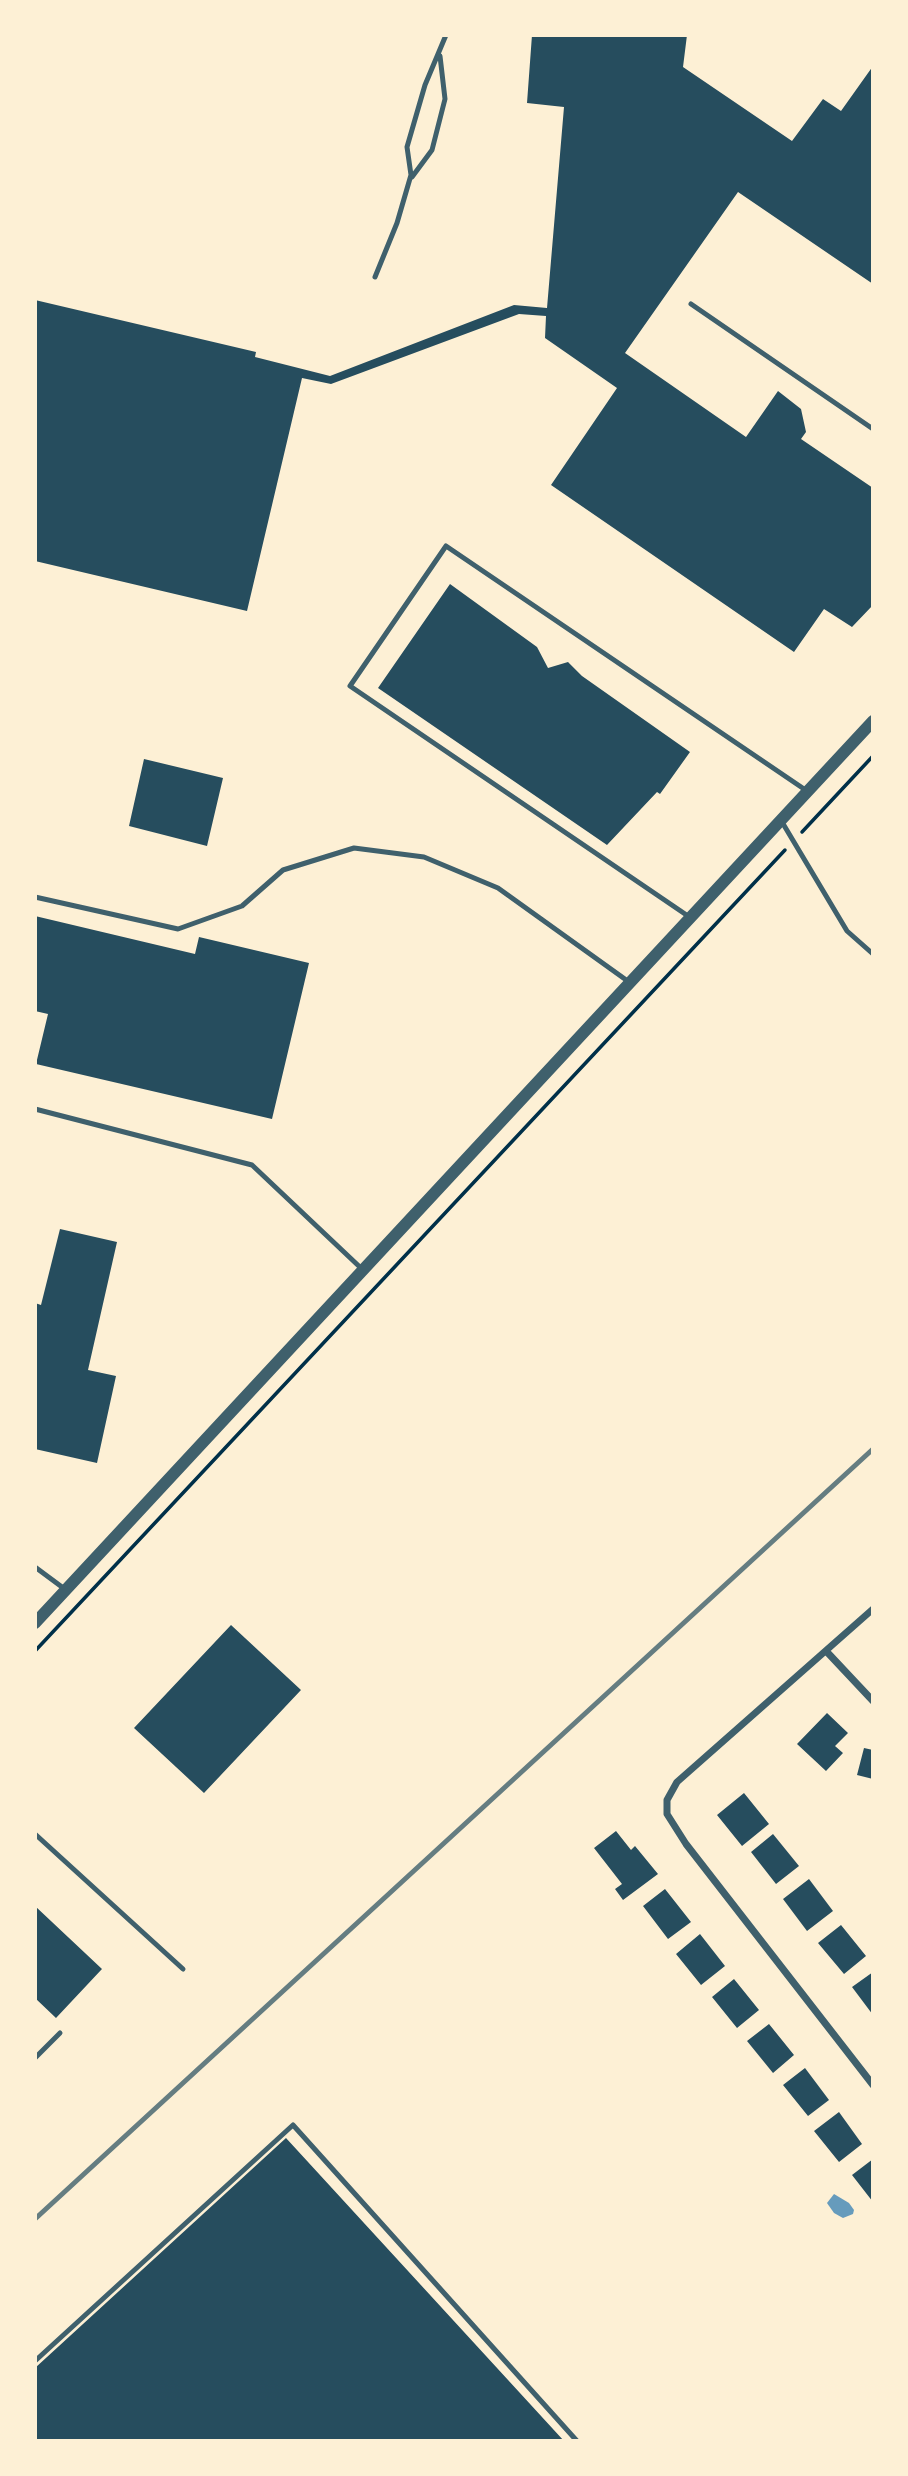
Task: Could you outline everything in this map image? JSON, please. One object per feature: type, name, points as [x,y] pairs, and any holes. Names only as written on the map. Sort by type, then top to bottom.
[{"type":"street","points":[[35,1623],[873,721]]},
{"type":"street","points":[[873,1609],[677,1782],[667,1800],[667,1814],[686,1844],[873,2085]]},
{"type":"street","points":[[827,1652],[873,1701]]},
{"type":"lane","points":[[410,180],[407,148],[425,85],[440,56],[446,35]]},
{"type":"lane","points":[[375,277],[397,223],[410,180],[432,150],[444,99],[440,56]]},
{"type":"lane","points":[[691,304],[873,429]]},
{"type":"lane","points":[[689,917],[350,686],[446,546],[807,791]]},
{"type":"lane","points":[[780,819],[847,931],[873,954]]},
{"type":"lane","points":[[35,897],[178,929],[242,906],[284,870],[354,848],[424,858],[498,888],[629,982]]},
{"type":"lane","points":[[35,1109],[252,1165],[363,1270]]},
{"type":"lane","points":[[35,1567],[66,1590]]},
{"type":"lane","points":[[35,1834],[183,1969]]},
{"type":"lane","points":[[35,2058],[60,2033]]},
{"type":"lane","points":[[35,2361],[293,2125],[578,2441]]},
{"type":"path","points":[[35,1651],[873,756]]},
{"type":"water","points":[[834,2194],[849,2203],[854,2210],[853,2214],[843,2218],[834,2213],[827,2203]]},
{"type":"building","points":[[532,35],[687,35],[683,67],[792,141],[823,99],[841,111],[873,66],[873,284],[738,192],[625,353],[746,437],[778,391],[801,409],[806,432],[801,439],[873,488],[873,605],[852,627],[824,609],[794,652],[551,485],[617,388],[545,338],[546,316],[519,314],[331,384],[302,378],[247,611],[35,561],[35,300],[256,352],[255,357],[330,376],[514,305],[547,308],[564,107],[527,103]]},
{"type":"building","points":[[450,584],[537,647],[548,668],[568,662],[582,676],[690,752],[660,794],[657,792],[607,845],[378,688]]},
{"type":"building","points":[[144,759],[223,778],[207,846],[129,826]]},
{"type":"building","points":[[35,916],[195,954],[199,937],[309,963],[272,1119],[36,1064],[48,1014],[35,1011]]},
{"type":"building","points":[[60,1229],[117,1242],[88,1370],[116,1376],[97,1463],[35,1449],[35,1303],[41,1305]]},
{"type":"building","points":[[231,1625],[301,1690],[204,1793],[134,1728]]},
{"type":"building","points":[[827,1713],[848,1733],[835,1746],[843,1753],[826,1771],[797,1744]]},
{"type":"building","points":[[864,1748],[873,1750],[873,1779],[857,1775]]},
{"type":"building","points":[[744,1793],[769,1824],[742,1846],[717,1815]]},
{"type":"building","points":[[616,1831],[631,1850],[635,1846],[658,1874],[623,1900],[615,1889],[622,1884],[594,1848]]},
{"type":"building","points":[[773,1834],[799,1866],[776,1884],[751,1852]]},
{"type":"building","points":[[809,1879],[833,1911],[807,1931],[783,1899]]},
{"type":"building","points":[[665,1889],[691,1922],[668,1939],[643,1906]]},
{"type":"building","points":[[35,1906],[102,1969],[56,2018],[35,1998]]},
{"type":"building","points":[[841,1925],[866,1956],[844,1974],[818,1943]]},
{"type":"building","points":[[700,1934],[725,1966],[701,1985],[676,1954]]},
{"type":"building","points":[[873,1972],[873,2015],[852,1987]]},
{"type":"building","points":[[734,1979],[759,2010],[737,2028],[712,1997]]},
{"type":"building","points":[[769,2024],[794,2055],[773,2073],[747,2041]]},
{"type":"building","points":[[805,2068],[829,2100],[808,2116],[783,2085]]},
{"type":"building","points":[[839,2112],[862,2144],[839,2162],[814,2131]]},
{"type":"building","points":[[286,2138],[564,2441],[35,2441],[35,2368]]},
{"type":"building","points":[[873,2159],[873,2202],[852,2175]]},
{"type":"railway","points":[[35,2219],[873,1449]]}]
